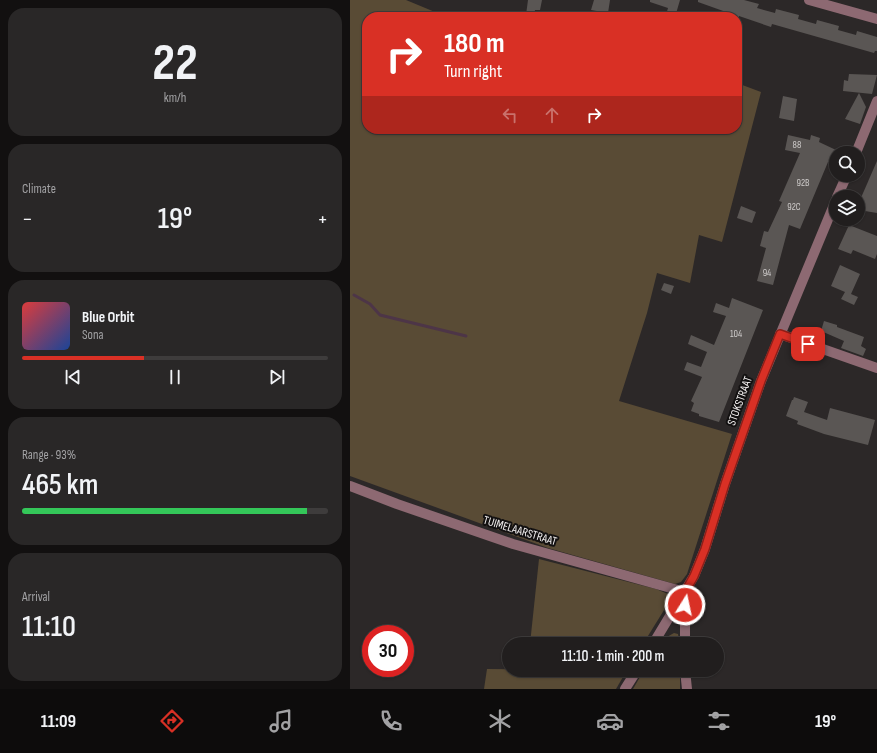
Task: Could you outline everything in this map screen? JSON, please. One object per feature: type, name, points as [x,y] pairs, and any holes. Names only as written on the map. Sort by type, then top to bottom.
[{"type":"street","points":[[809,0],[877,19]]},
{"type":"street","points":[[859,146],[877,101]]},
{"type":"street","name":"STOKSTRAAT","points":[[657,637],[694,576],[705,549],[725,484],[761,381],[829,217]]},
{"type":"street","points":[[780,334],[877,368]]},
{"type":"street","name":"TUIMELAARSTRAAT","points":[[350,486],[397,504],[513,544],[685,592]]},
{"type":"street","points":[[685,592],[685,637]]},
{"type":"street","points":[[625,689],[633,677]]},
{"type":"street","points":[[685,677],[686,689]]},
{"type":"shaded area","points":[[350,0],[406,0],[435,12],[362,12],[362,134],[742,134],[742,85],[761,92],[722,242],[699,235],[690,283],[657,273],[647,313],[619,401],[732,434],[687,574],[681,582],[675,584],[548,548],[350,476]]},
{"type":"shaded area","points":[[539,559],[656,589],[668,594],[669,602],[647,637],[531,637]]},
{"type":"shaded area","points":[[674,633],[678,634],[679,637],[667,637]]},
{"type":"shaded area","points":[[487,669],[502,669],[502,677],[623,677],[616,689],[484,689]]},
{"type":"shaded area","points":[[640,677],[680,677],[680,689],[633,689]]},
{"type":"building","points":[[528,0],[542,0],[540,10],[535,10],[535,12],[526,12]]},
{"type":"building","points":[[594,0],[610,0],[608,12],[591,10]]},
{"type":"building","points":[[650,0],[680,0],[676,12],[667,12],[668,8],[650,2]]},
{"type":"building","points":[[698,0],[744,0],[759,4],[757,8],[775,13],[776,9],[799,15],[798,19],[816,24],[817,20],[839,26],[838,30],[856,35],[857,31],[877,37],[877,51],[874,53],[772,24],[771,27],[742,17],[742,12],[726,12],[698,2]]},
{"type":"building","points":[[849,74],[877,75],[872,94],[843,91],[844,80],[848,81]]},
{"type":"building","points":[[859,93],[866,107],[860,124],[845,119]]},
{"type":"building","points":[[783,96],[797,99],[794,121],[779,118]]},
{"type":"building","points":[[788,135],[810,140],[811,135],[820,138],[819,142],[829,147],[829,162],[800,229],[789,225],[773,285],[757,281],[766,248],[760,246],[764,231],[768,232],[782,202],[779,201],[800,153],[785,150]]},
{"type":"building","points":[[877,161],[877,213],[865,211],[864,190]]},
{"type":"building","points":[[741,206],[756,212],[752,223],[737,218]]},
{"type":"building","points":[[849,226],[877,236],[877,254],[875,259],[853,250],[851,254],[838,249]]},
{"type":"building","points":[[840,265],[860,274],[851,294],[858,297],[854,305],[841,299],[845,292],[831,286]]},
{"type":"building","points":[[664,283],[674,286],[671,294],[661,290]]},
{"type":"building","points":[[732,298],[763,310],[719,422],[699,416],[699,414],[691,411],[694,403],[691,401],[702,377],[684,370],[687,362],[701,367],[707,352],[688,344],[691,335],[714,345],[726,316],[713,312],[716,303],[729,308]]},
{"type":"building","points":[[824,321],[864,337],[861,346],[866,349],[863,356],[841,348],[844,341],[821,331]]},
{"type":"building","points":[[794,397],[808,402],[804,412],[827,420],[830,408],[875,420],[868,445],[824,434],[797,424],[798,421],[786,416]]},
{"type":"waterway","points":[[354,295],[370,304],[380,315],[466,336]]},
{"type":"route","points":[[685,605],[685,592],[694,576],[705,549],[725,484],[761,381],[780,334],[808,344]]}]
